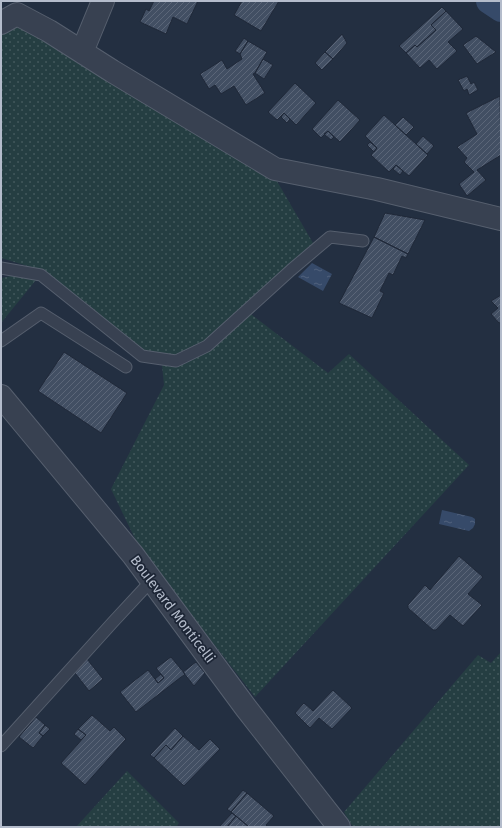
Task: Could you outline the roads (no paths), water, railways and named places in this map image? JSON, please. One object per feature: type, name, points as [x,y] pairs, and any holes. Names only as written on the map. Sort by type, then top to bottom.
[{"type":"street","points":[[82,52],[103,1]]},
{"type":"street","points":[[1,24],[17,14],[49,31],[112,71],[275,169],[377,190],[501,219]]},
{"type":"street","name":"Boulevard Monticelli","points":[[1,396],[133,554],[246,708],[302,780],[333,825]]},
{"type":"lane","points":[[1,268],[41,275],[142,356],[176,361],[208,346],[291,270],[330,237],[363,241]]},
{"type":"lane","points":[[1,341],[41,314],[126,367]]},
{"type":"lane","points":[[1,746],[112,622],[152,580]]},
{"type":"water","points":[[312,263],[332,274],[323,291],[298,277]]},
{"type":"water","points":[[442,510],[472,517],[475,519],[473,528],[469,531],[439,524]]},
{"type":"waterway","points":[[489,1],[501,9]]}]
